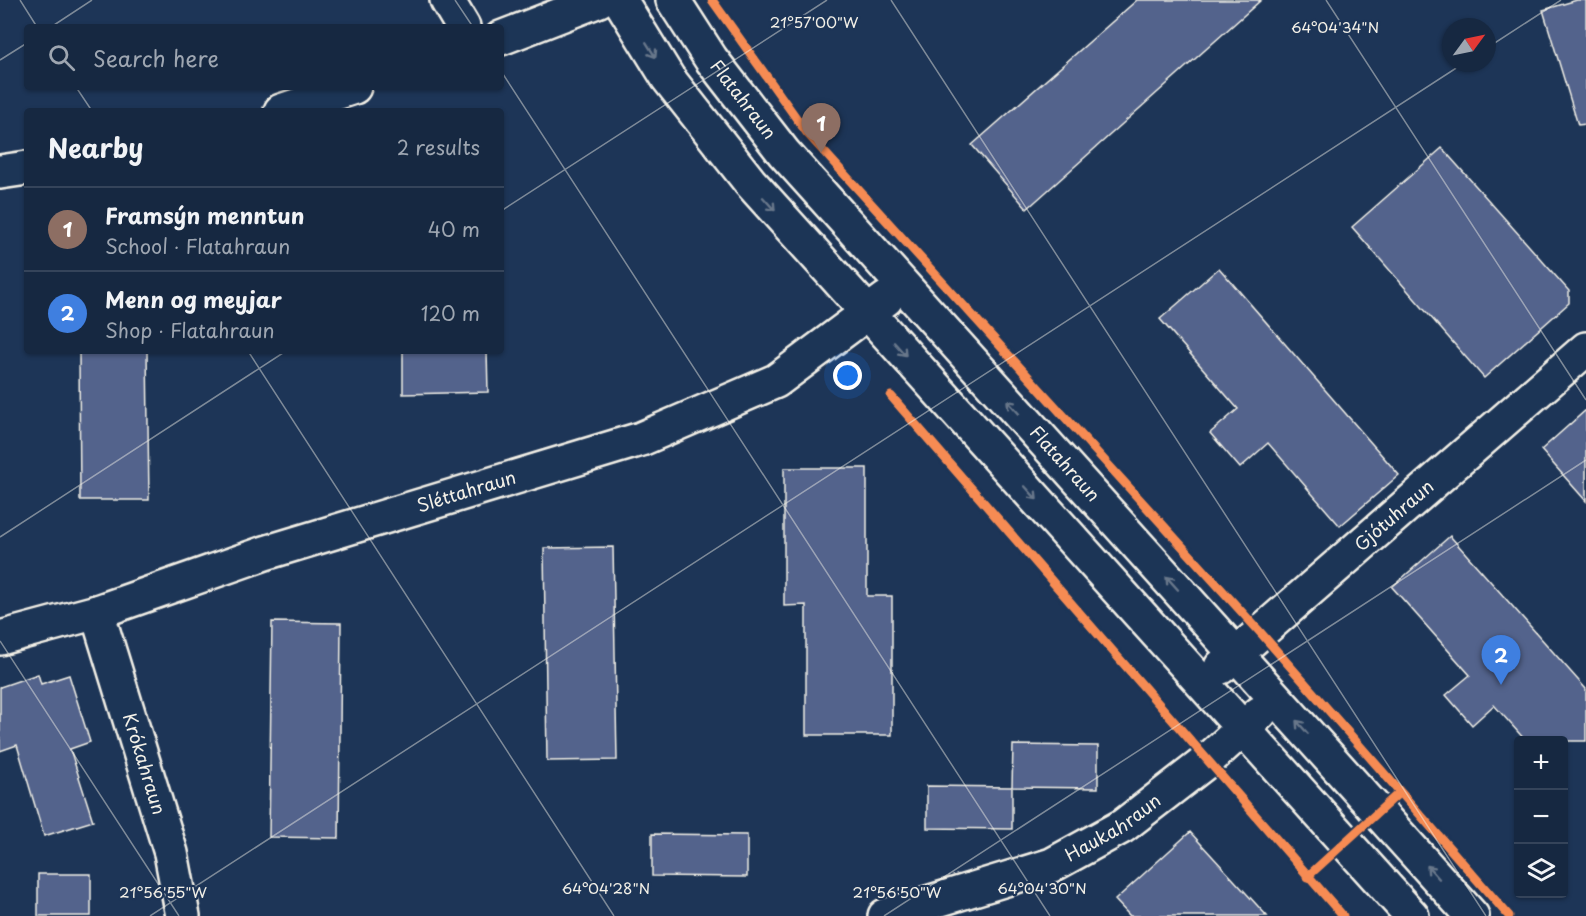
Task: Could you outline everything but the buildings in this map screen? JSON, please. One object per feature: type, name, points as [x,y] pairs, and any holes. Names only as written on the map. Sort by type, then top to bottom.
[{"type":"street","points":[[447,0],[461,24]]},
{"type":"street","points":[[504,37],[599,0]]},
{"type":"street","points":[[620,0],[668,78],[742,173],[1244,727],[1412,916]]},
{"type":"street","name":"Flatahraun","points":[[673,0],[711,59],[784,153],[1472,916]]},
{"type":"street","points":[[290,108],[345,90]]},
{"type":"street","points":[[0,172],[24,168]]},
{"type":"street","name":"Sléttahraun","points":[[0,638],[97,612],[265,553],[641,439],[776,381],[903,287]]},
{"type":"street","name":"Gjótuhraun","points":[[1203,682],[1586,349]]},
{"type":"street","name":"Krókahraun","points":[[97,612],[171,853],[183,916]]},
{"type":"street","name":"Haukahraun","points":[[885,916],[1052,865],[1123,826],[1207,761],[1276,698]]},
{"type":"cycle path","points":[[712,0],[807,133],[1260,632],[1509,916]]},
{"type":"cycle path","points":[[891,396],[1343,916]]},
{"type":"cycle path","points":[[1307,877],[1400,792]]},
{"type":"place","name":"Framsýn menntun","points":[[821,153]]},
{"type":"place","name":"Menn og meyjar","points":[[1501,685]]}]
